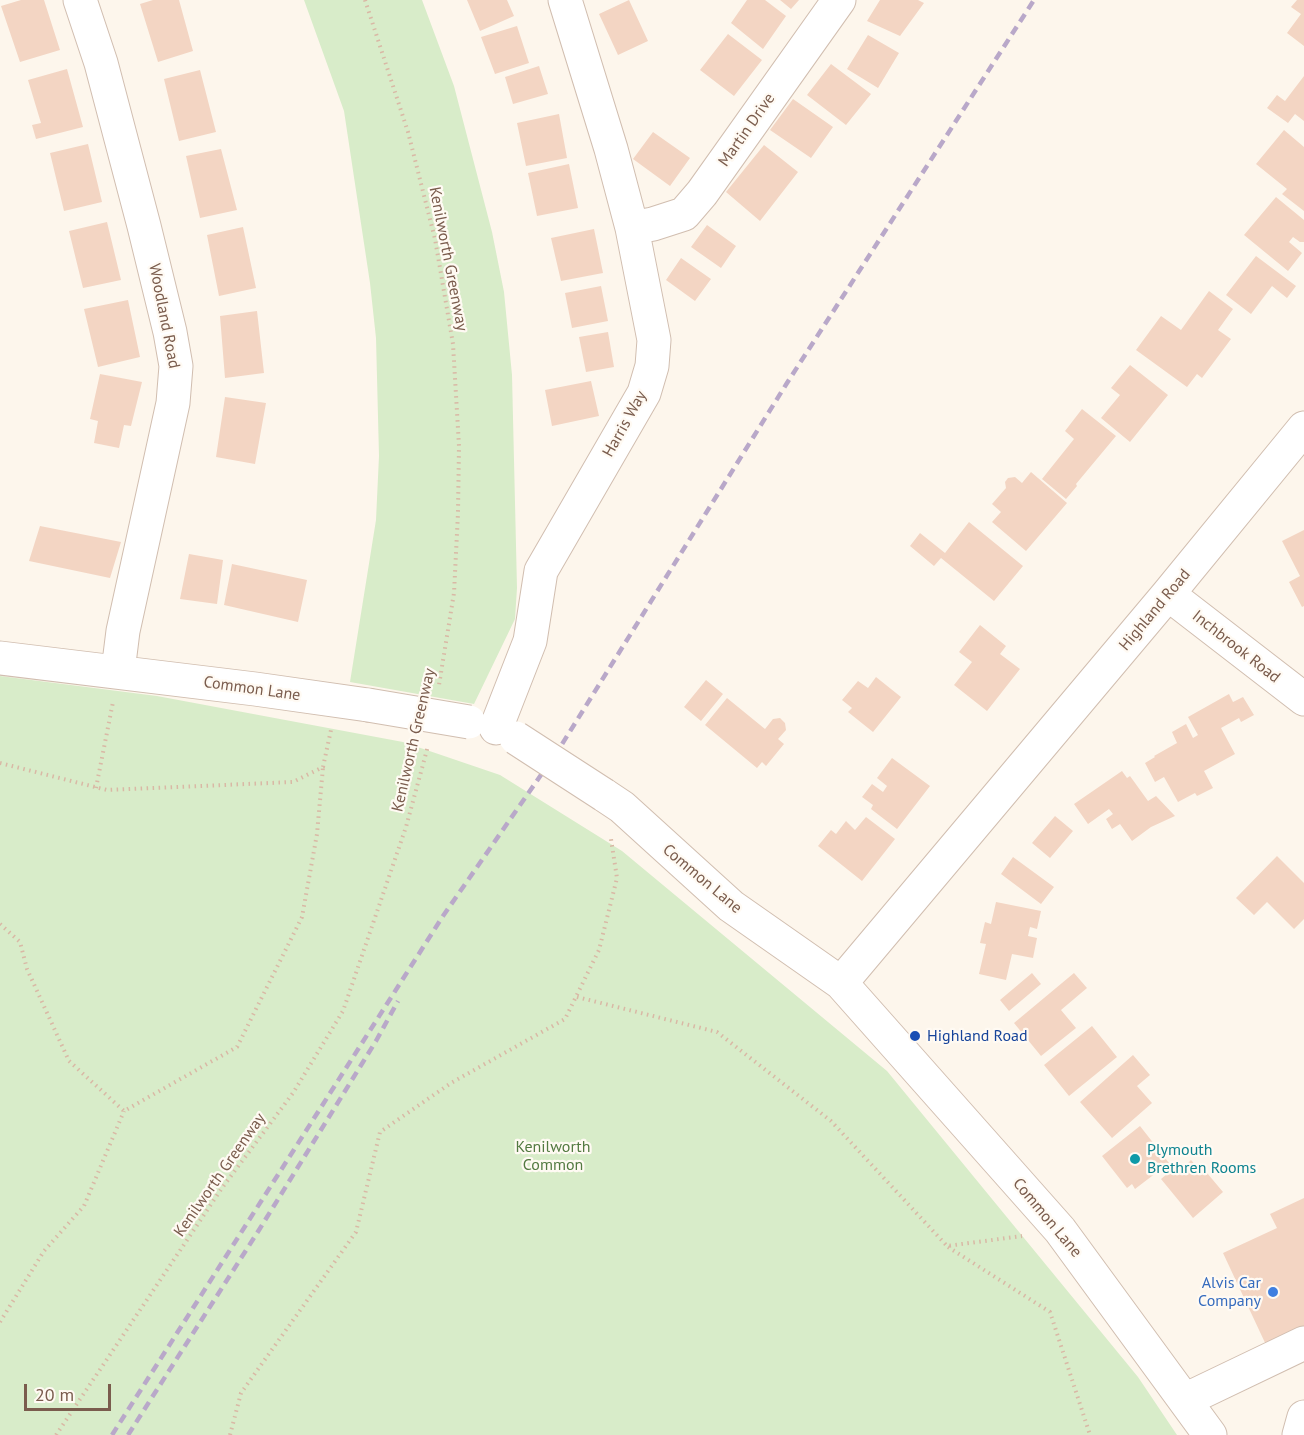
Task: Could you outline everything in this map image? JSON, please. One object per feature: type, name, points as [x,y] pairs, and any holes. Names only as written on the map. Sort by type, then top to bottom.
[{"type":"street","name":"Woodland Road","points":[[80,0],[101,63],[142,215],[176,366],[173,403],[123,631],[118,671]]},
{"type":"street","name":"Harris Way","points":[[494,729],[530,641],[541,571],[644,393],[652,366],[654,340],[632,228],[611,149],[565,0]]},
{"type":"street","name":"Martin Drive","points":[[632,228],[684,214],[839,0]]},
{"type":"street","name":"Highland Road","points":[[841,983],[1168,594],[1304,428]]},
{"type":"street","name":"Inchbrook Road","points":[[1168,594],[1304,699]]},
{"type":"street","name":"Common Lane","points":[[0,658],[353,702],[494,729],[613,801],[731,906],[841,983],[1060,1230],[1210,1435]]},
{"type":"street","points":[[1185,1400],[1304,1343]]},
{"type":"street","points":[[1299,1435],[1304,1417]]},
{"type":"path","name":"Kenilworth Greenway","points":[[365,0],[408,132],[435,239],[453,344],[459,446],[458,513],[454,593],[439,688]]},
{"type":"path","points":[[96,788],[118,671]]},
{"type":"path","points":[[0,1322],[44,1251],[84,1206],[124,1111],[237,1047],[302,917],[317,834],[323,767],[353,702]]},
{"type":"path","name":"Kenilworth Greenway","points":[[56,1435],[222,1188],[293,1093],[343,1011],[406,827],[428,744]]},
{"type":"path","points":[[0,763],[107,790],[293,782],[323,767]]},
{"type":"path","points":[[230,1435],[241,1393],[356,1232],[380,1131],[451,1083],[565,1019],[599,950],[617,878],[611,839],[613,801]]},
{"type":"path","points":[[0,924],[20,942],[27,969],[69,1061],[124,1111]]},
{"type":"path","points":[[577,997],[717,1032],[831,1121],[947,1246],[1050,1312],[1090,1435]]},
{"type":"path","points":[[947,1246],[1060,1230]]},
{"type":"green space","points":[[304,0],[422,0],[454,86],[492,232],[504,292],[512,375],[517,588],[515,619],[474,704],[350,682],[376,520],[379,456],[376,338],[344,111]]},
{"type":"green space","name":"Kenilworth Common","points":[[0,676],[157,696],[403,742],[500,775],[622,851],[887,1071],[1138,1377],[1177,1435],[0,1435]]},
{"type":"building","points":[[21,0],[44,0],[60,50],[20,62],[1,6]]},
{"type":"building","points":[[153,0],[179,0],[193,51],[158,62],[140,4]]},
{"type":"building","points":[[467,0],[507,0],[514,16],[480,31]]},
{"type":"building","points":[[629,0],[648,41],[618,55],[599,14]]},
{"type":"building","points":[[747,0],[765,0],[786,16],[763,49],[731,23]]},
{"type":"building","points":[[780,0],[799,0],[791,9]]},
{"type":"building","points":[[880,0],[918,0],[924,3],[900,36],[867,21]]},
{"type":"building","points":[[1297,0],[1304,0],[1304,46],[1287,33],[1301,14],[1291,7]]},
{"type":"building","points":[[517,26],[529,63],[495,74],[481,37]]},
{"type":"building","points":[[728,34],[762,60],[734,96],[700,70]]},
{"type":"building","points":[[868,35],[899,53],[878,88],[847,69]]},
{"type":"building","points":[[831,64],[871,94],[846,125],[807,95]]},
{"type":"building","points":[[539,66],[548,94],[513,104],[505,77]]},
{"type":"building","points":[[67,69],[83,127],[36,139],[32,125],[41,123],[28,80]]},
{"type":"building","points":[[200,70],[216,132],[179,141],[164,79]]},
{"type":"building","points":[[1304,76],[1304,121],[1295,114],[1288,123],[1267,108],[1277,95],[1285,101]]},
{"type":"building","points":[[793,99],[833,127],[811,158],[770,130]]},
{"type":"building","points":[[559,114],[567,158],[526,166],[517,123]]},
{"type":"building","points":[[1284,130],[1304,147],[1304,211],[1282,194],[1287,189],[1256,164]]},
{"type":"building","points":[[653,132],[690,158],[670,186],[633,159]]},
{"type":"building","points":[[88,144],[102,202],[64,211],[50,153]]},
{"type":"building","points":[[764,145],[798,172],[760,221],[726,192]]},
{"type":"building","points":[[221,149],[237,210],[200,218],[186,156]]},
{"type":"building","points":[[569,164],[578,208],[537,216],[528,173]]},
{"type":"building","points":[[1276,197],[1304,220],[1304,242],[1293,237],[1289,242],[1302,253],[1288,271],[1244,235]]},
{"type":"building","points":[[107,222],[121,280],[83,288],[69,231]]},
{"type":"building","points":[[707,225],[736,246],[721,268],[691,247]]},
{"type":"building","points":[[243,227],[256,288],[219,296],[207,235]]},
{"type":"building","points":[[594,229],[603,273],[561,281],[551,238]]},
{"type":"building","points":[[1256,256],[1296,286],[1287,298],[1272,286],[1251,314],[1226,295]]},
{"type":"building","points":[[681,258],[711,279],[695,301],[666,280]]},
{"type":"building","points":[[601,286],[608,321],[572,328],[565,293]]},
{"type":"building","points":[[1209,291],[1233,309],[1218,330],[1231,339],[1202,378],[1197,374],[1187,387],[1136,350],[1161,316],[1181,330]]},
{"type":"building","points":[[128,300],[140,357],[98,367],[84,309]]},
{"type":"building","points":[[257,311],[264,373],[225,378],[220,316]]},
{"type":"building","points":[[608,332],[614,367],[586,372],[579,337]]},
{"type":"building","points":[[1130,365],[1168,395],[1130,442],[1101,418],[1120,395],[1111,388]]},
{"type":"building","points":[[100,374],[142,382],[131,426],[124,425],[119,448],[94,443],[98,421],[90,419]]},
{"type":"building","points":[[591,381],[599,416],[552,426],[545,390]]},
{"type":"building","points":[[225,397],[266,403],[255,464],[216,457]]},
{"type":"building","points":[[1082,409],[1116,436],[1066,499],[1042,479],[1074,439],[1065,431]]},
{"type":"building","points":[[1031,472],[1067,503],[1026,551],[992,522],[1001,512],[992,504],[1006,488],[1005,482],[1008,478],[1015,477],[1022,483]]},
{"type":"building","points":[[969,522],[1023,566],[994,601],[941,558],[934,566],[910,546],[920,533],[945,553]]},
{"type":"building","points":[[40,526],[121,542],[110,578],[29,561]]},
{"type":"building","points":[[1304,530],[1304,606],[1302,607],[1289,582],[1300,576],[1282,541]]},
{"type":"building","points":[[189,554],[223,560],[217,604],[180,599]]},
{"type":"building","points":[[232,564],[307,580],[298,622],[224,605]]},
{"type":"building","points":[[980,625],[1006,646],[1000,654],[1020,669],[987,711],[954,685],[972,662],[959,652]]},
{"type":"building","points":[[876,677],[901,697],[873,732],[848,712],[852,708],[842,700],[858,681],[868,688]]},
{"type":"building","points":[[706,680],[723,694],[701,721],[684,707]]},
{"type":"building","points":[[1229,694],[1233,702],[1243,697],[1254,715],[1241,722],[1239,718],[1221,728],[1235,754],[1204,771],[1213,788],[1197,796],[1195,793],[1178,802],[1164,777],[1155,782],[1145,763],[1177,743],[1172,732],[1186,724],[1193,738],[1198,735],[1188,717]]},
{"type":"building","points":[[727,698],[765,729],[773,719],[780,718],[785,723],[786,730],[778,739],[784,744],[766,766],[762,762],[757,768],[705,725]]},
{"type":"building","points":[[892,758],[930,786],[897,829],[871,809],[873,805],[862,797],[872,784],[883,792],[887,786],[877,778]]},
{"type":"building","points":[[1122,771],[1127,778],[1130,776],[1148,801],[1156,796],[1175,816],[1151,827],[1132,841],[1120,824],[1112,829],[1106,819],[1113,814],[1109,809],[1088,824],[1074,804]]},
{"type":"building","points":[[1055,816],[1073,831],[1050,858],[1032,843]]},
{"type":"building","points":[[866,817],[895,839],[862,881],[818,846],[831,830],[836,834],[846,821],[855,830]]},
{"type":"building","points":[[1277,856],[1304,883],[1304,919],[1294,929],[1267,902],[1254,915],[1236,898]]},
{"type":"building","points":[[1013,857],[1054,887],[1041,904],[1001,874]]},
{"type":"building","points":[[996,902],[1041,911],[1037,929],[1030,927],[1028,936],[1037,938],[1033,958],[1012,954],[1006,980],[979,974],[986,944],[980,943],[985,922],[991,924]]},
{"type":"building","points":[[1032,973],[1041,984],[1009,1011],[1000,1000]]},
{"type":"building","points":[[1074,973],[1087,988],[1061,1010],[1076,1028],[1041,1056],[1014,1023]]},
{"type":"building","points":[[1092,1026],[1117,1057],[1069,1096],[1044,1065]]},
{"type":"building","points":[[1133,1055],[1150,1075],[1137,1086],[1152,1103],[1112,1138],[1080,1102]]},
{"type":"building","name":"Plymouth Brethren Rooms","points":[[1140,1126],[1169,1163],[1135,1189],[1132,1184],[1127,1188],[1102,1156]]},
{"type":"building","points":[[1191,1160],[1199,1169],[1202,1167],[1223,1192],[1193,1218],[1161,1179],[1179,1164],[1184,1167]]},
{"type":"building","name":"Alvis Car Company","points":[[1304,1198],[1304,1330],[1267,1347],[1223,1253],[1277,1228],[1270,1214]]},
{"type":"railway","points":[[112,1435],[443,916],[559,749],[787,383],[1034,0]]},
{"type":"railway","points":[[128,1435],[259,1230],[376,1041],[398,1001]]},
{"type":"place","name":"Highland Road","points":[[915,1036]]},
{"type":"place","name":"Plymouth Brethren Rooms","points":[[1135,1159]]},
{"type":"place","name":"Alvis Car Company","points":[[1273,1292]]}]
